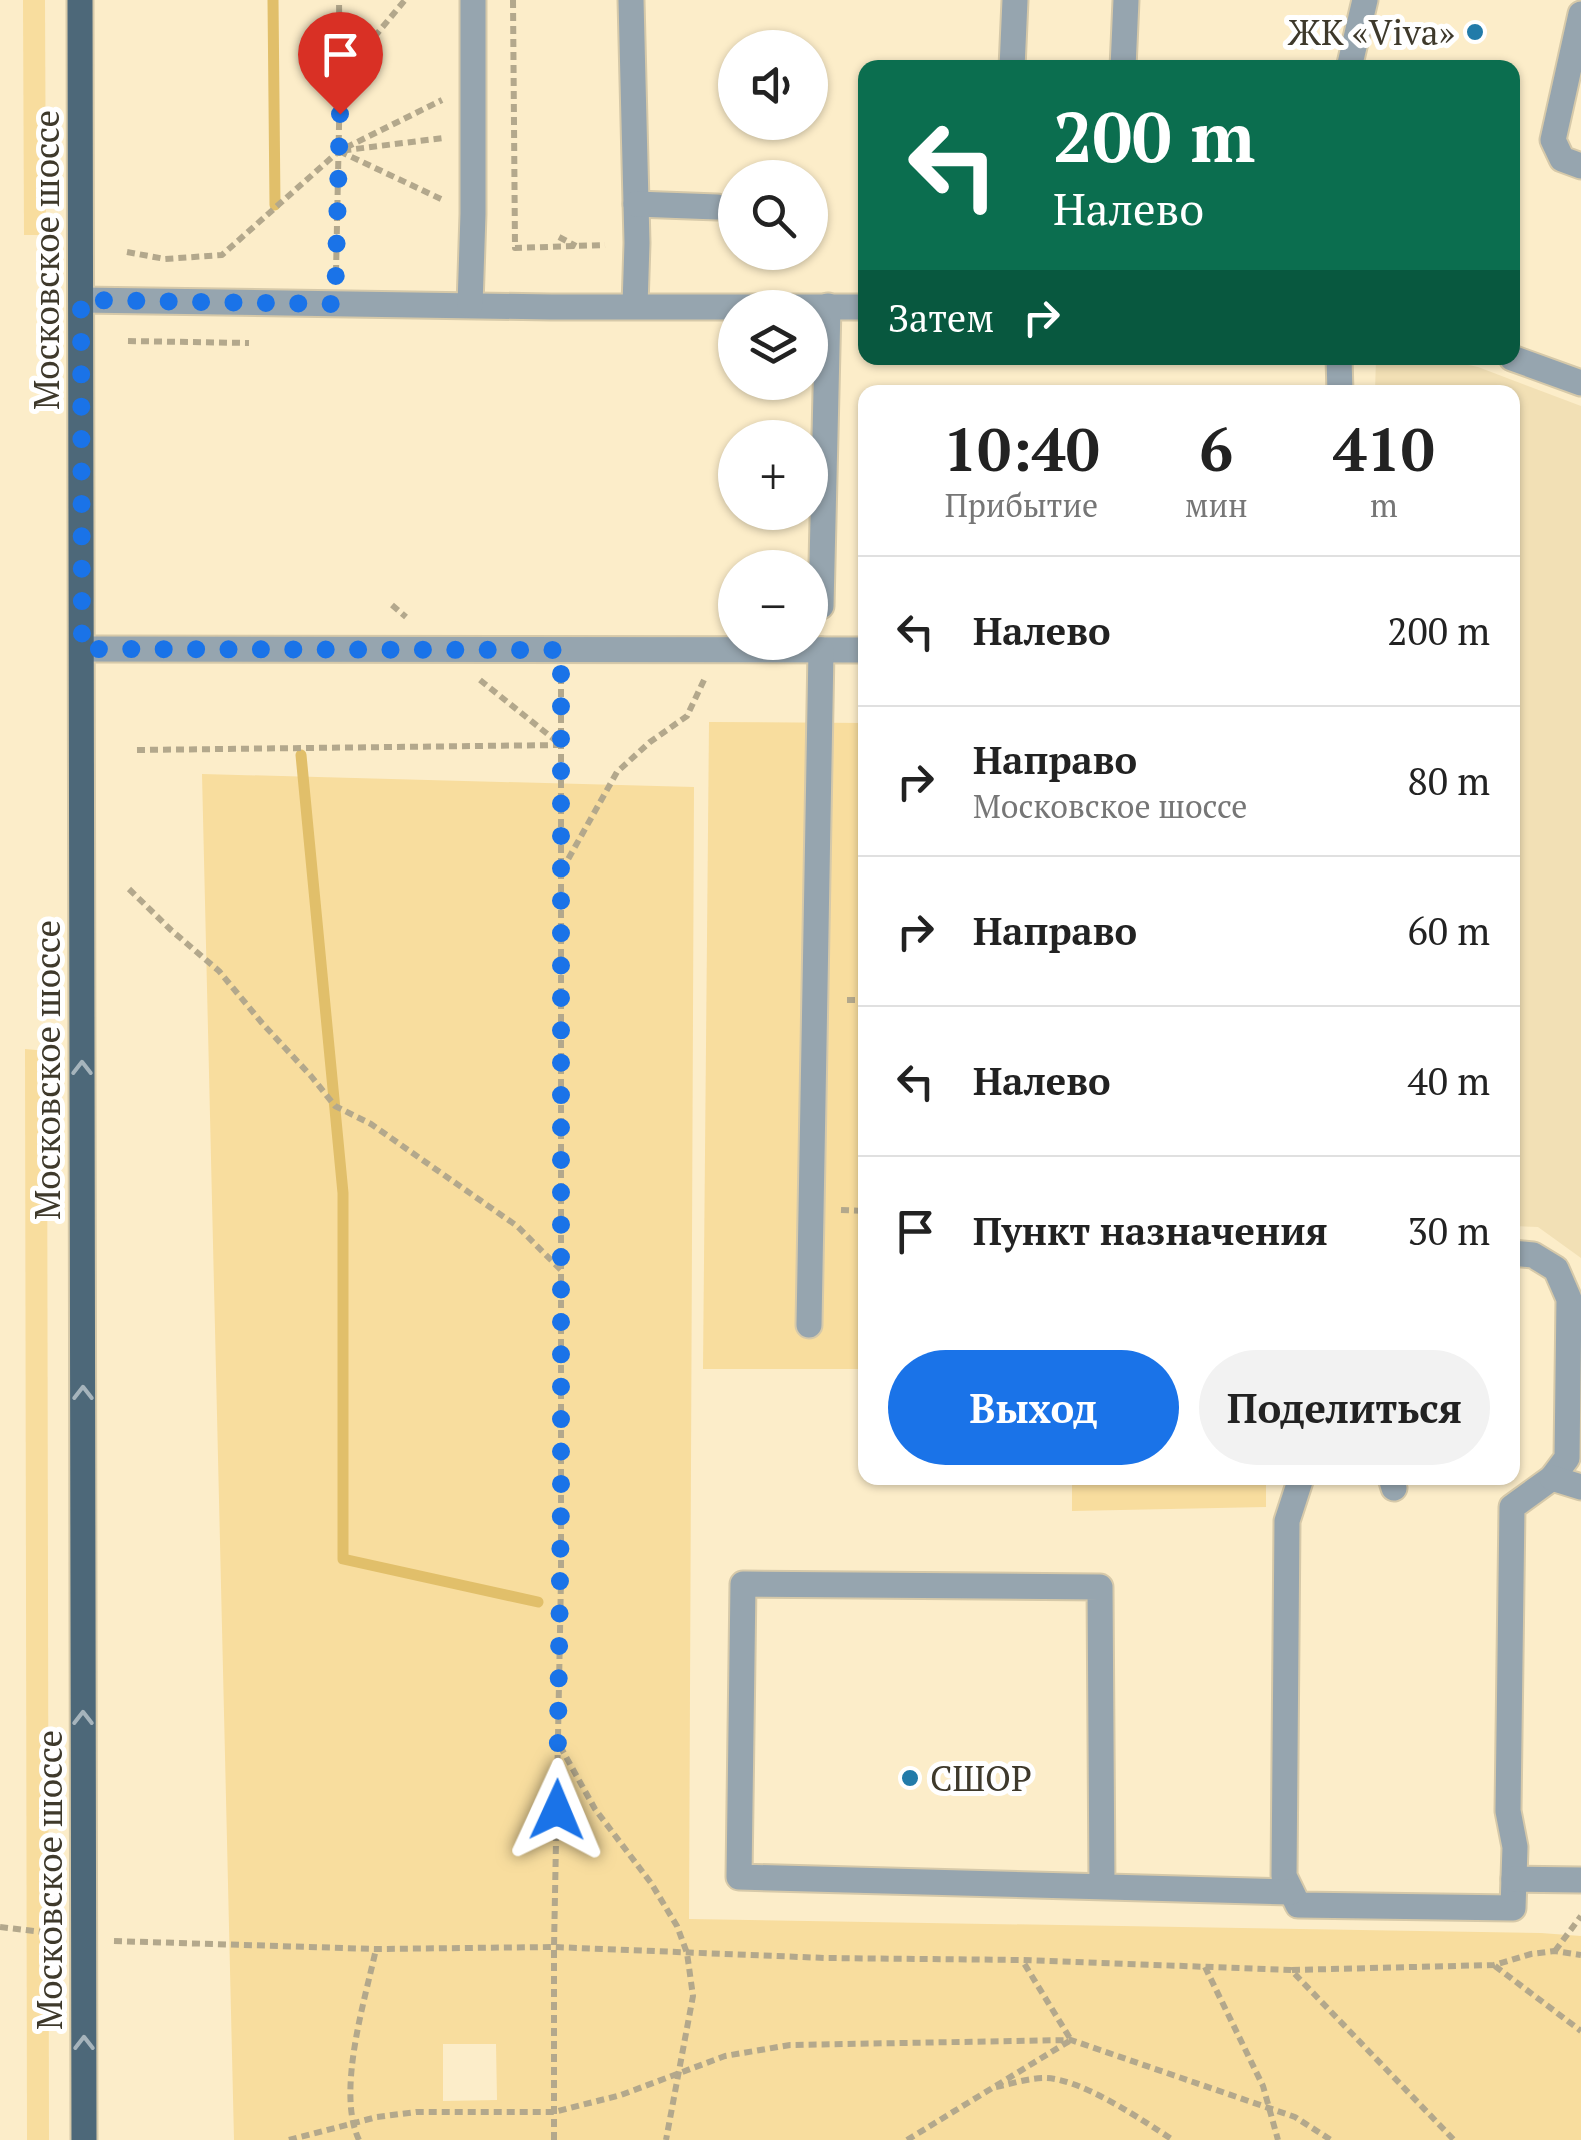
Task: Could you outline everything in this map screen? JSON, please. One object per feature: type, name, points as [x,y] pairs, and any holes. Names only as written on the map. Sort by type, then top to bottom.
[{"type":"main road","name":"Московское шоссе","points":[[80,0],[84,2140]]},
{"type":"lane","points":[[470,305],[473,0]]},
{"type":"lane","points":[[630,0],[636,204],[634,306]]},
{"type":"lane","points":[[1012,60],[1015,0]]},
{"type":"lane","points":[[1123,60],[1126,0]]},
{"type":"lane","points":[[1351,60],[1365,0]]},
{"type":"lane","points":[[1581,14],[1553,140],[1562,158],[1581,166]]},
{"type":"lane","points":[[636,204],[717,207]]},
{"type":"lane","points":[[81,300],[718,306]]},
{"type":"lane","points":[[828,306],[858,307]]},
{"type":"lane","points":[[1520,361],[1581,383]]},
{"type":"lane","points":[[823,550],[826,400]]},
{"type":"lane","points":[[82,649],[716,650]]},
{"type":"lane","points":[[828,650],[858,650]]},
{"type":"lane","points":[[809,1325],[821,660]]},
{"type":"lane","points":[[1299,1485],[1287,1522],[1284,1876],[1291,1892],[1298,1905],[1513,1908],[1515,1847],[1508,1811],[1512,1507],[1552,1478],[1567,1458],[1569,1299],[1556,1269],[1533,1255],[1520,1254]]},
{"type":"lane","points":[[1552,1478],[1581,1487]]},
{"type":"lane","points":[[1102,1887],[1100,1588],[743,1584],[739,1878],[1291,1892]]},
{"type":"lane","points":[[1514,1879],[1581,1880]]},
{"type":"path","points":[[335,304],[338,0]]},
{"type":"path","points":[[340,78],[405,0]]},
{"type":"path","points":[[513,0],[516,248],[636,243]]},
{"type":"path","points":[[127,252],[165,259],[222,255],[339,151],[474,83]]},
{"type":"path","points":[[339,151],[474,134]]},
{"type":"path","points":[[339,151],[473,214]]},
{"type":"path","points":[[559,237],[578,247]]},
{"type":"path","points":[[128,340],[249,342]]},
{"type":"path","points":[[554,2140],[562,1270],[561,650]]},
{"type":"path","points":[[561,871],[617,772],[687,716],[716,650]]},
{"type":"path","points":[[136,750],[561,745]]},
{"type":"path","points":[[128,890],[220,970],[334,1106],[371,1124],[517,1226],[562,1270]]},
{"type":"path","points":[[558,1742],[595,1809],[651,1883],[677,1926],[687,1953],[693,1996],[666,2140]]},
{"type":"path","points":[[1556,1951],[1581,1916]]},
{"type":"path","points":[[130,1942],[376,1949],[554,1947],[1291,1970],[1494,1965],[1532,1954],[1581,1954]]},
{"type":"path","points":[[358,2140],[351,2124],[351,2060],[376,1949]]},
{"type":"path","points":[[1022,1960],[1071,2040]]},
{"type":"path","points":[[1494,1965],[1581,2031]]},
{"type":"path","points":[[1205,1967],[1263,2086],[1278,2140]]},
{"type":"path","points":[[1291,1970],[1454,2140]]},
{"type":"path","points":[[289,2140],[416,2112],[554,2112],[620,2095],[725,2056],[790,2045],[1071,2040],[1295,2117],[1332,2140]]},
{"type":"path","points":[[907,2140],[1071,2040]]},
{"type":"path","points":[[989,2088],[1045,2078],[1081,2088],[1174,2140]]},
{"type":"shaded area","points":[[23,0],[45,0],[46,235],[24,235]]},
{"type":"shaded area","points":[[1376,365],[1468,365],[1581,406],[1581,1258],[1538,1227],[1520,1226],[1520,385],[1375,385]]},
{"type":"shaded area","points":[[709,722],[858,723],[858,1369],[703,1369]]},
{"type":"shaded area","points":[[202,774],[694,787],[689,1919],[1581,1936],[1581,2140],[234,2140]],"holes":[[[443,2044],[496,2044],[497,2100],[443,2101]]]},
{"type":"shaded area","points":[[25,1049],[47,1051],[49,2140],[27,2140]]},
{"type":"shaded area","points":[[1072,1485],[1266,1485],[1266,1507],[1072,1511]]},
{"type":"waterway","points":[[273,0],[275,205]]},
{"type":"waterway","points":[[301,755],[343,1193],[343,1559],[538,1602]]},
{"type":"place","name":"ЖК «Viva»","points":[[1475,32]]},
{"type":"place","name":"СШОР","points":[[910,1778]]},
{"type":"route","points":[[340,114],[335,304],[81,300],[82,649],[561,650],[557,1810]]}]
